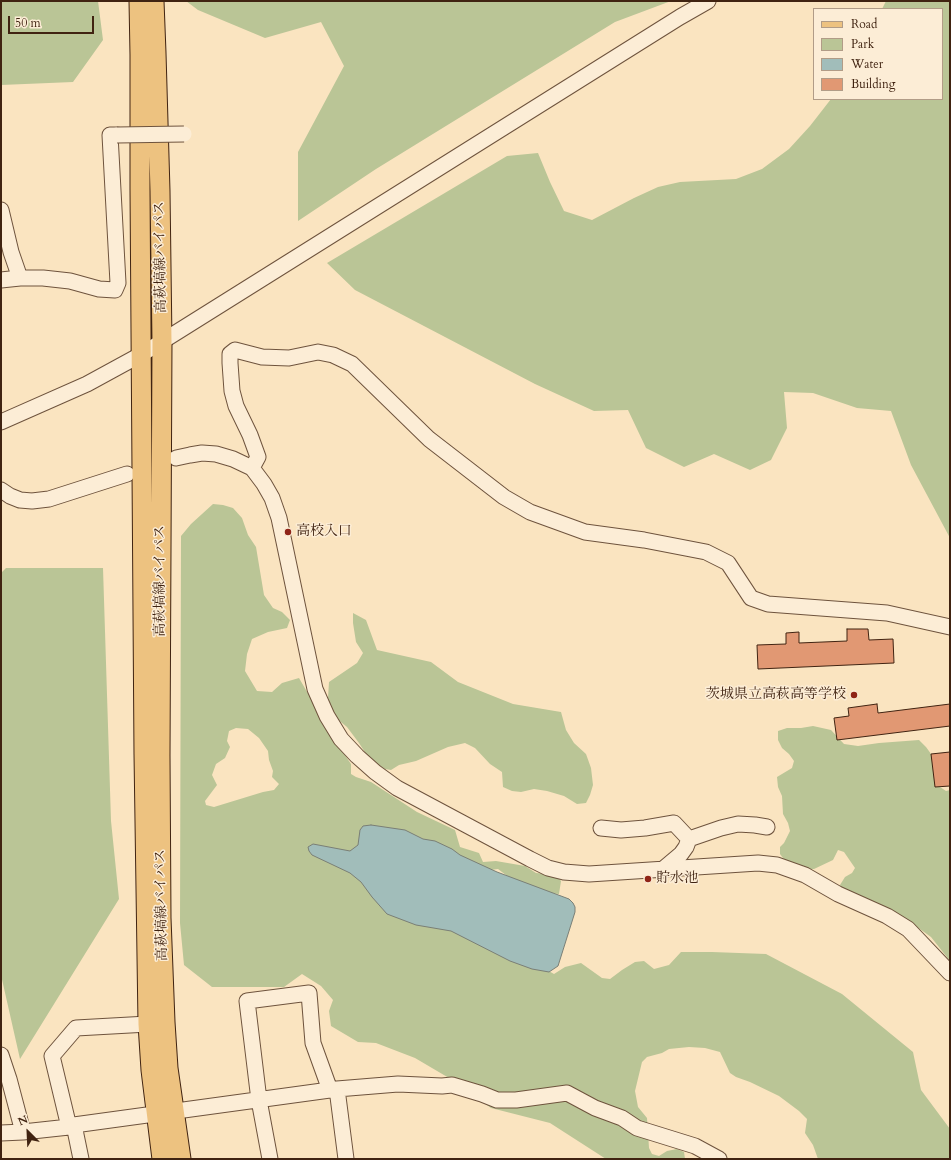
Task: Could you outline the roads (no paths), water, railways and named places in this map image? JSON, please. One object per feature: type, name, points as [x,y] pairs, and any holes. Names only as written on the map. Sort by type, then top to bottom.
[{"type":"main road","name":"高萩塙線バイパス","points":[[138,1],[140,55],[142,354],[152,754],[154,917],[148,1024],[151,1070],[162,1159]]},
{"type":"main road","name":"高萩塙線バイパス","points":[[152,754],[162,342],[160,191],[154,1]]},
{"type":"main road","name":"高萩塙線バイパス","points":[[154,917],[168,1068],[181,1159]]},
{"type":"street","points":[[1,422],[86,384],[142,354],[680,17],[708,1]]},
{"type":"street","points":[[1,280],[43,278],[70,281],[99,289],[114,290],[118,283],[110,135],[187,134]]},
{"type":"street","points":[[1,210],[11,252],[20,278]]},
{"type":"street","points":[[252,468],[258,457],[250,435],[236,406],[232,391],[230,354],[236,350],[262,357],[289,358],[318,352],[333,355],[352,364],[429,439],[504,497],[530,512],[585,532],[644,540],[706,552],[728,563],[751,598],[768,604],[887,613],[950,627]]},
{"type":"street","points":[[176,458],[196,454],[216,454],[233,458],[252,468],[264,484],[272,498],[278,518],[315,690],[327,716],[341,739],[356,756],[375,772],[398,788],[548,868],[564,872],[589,874],[758,863],[778,865],[805,875],[838,894],[887,916],[903,926],[924,944],[950,973]]},
{"type":"street","points":[[1,490],[20,500],[32,501],[49,499],[127,474]]},
{"type":"street","points":[[602,828],[621,830],[674,823],[689,839]]},
{"type":"street","points":[[689,839],[738,824],[767,827]]},
{"type":"street","points":[[662,870],[681,854],[689,839]]},
{"type":"street","points":[[270,1159],[259,1100],[246,1001],[309,993],[313,1043],[333,1090],[346,1159]]},
{"type":"street","points":[[81,1159],[52,1056],[76,1028],[148,1024]]},
{"type":"street","points":[[1,1052],[23,1132]]},
{"type":"street","points":[[1,1133],[72,1126],[333,1090],[398,1084],[452,1085],[497,1100],[516,1100],[567,1094],[595,1108],[622,1118],[637,1128],[695,1146],[719,1159]]},
{"type":"water","points":[[371,825],[405,830],[423,839],[435,841],[452,849],[460,855],[497,872],[569,899],[575,907],[575,912],[558,966],[549,972],[532,969],[510,961],[451,931],[416,925],[387,914],[361,882],[350,873],[312,855],[309,851],[308,847],[313,844],[350,851],[358,845],[360,830],[363,826]]},
{"type":"place","name":"高校入口","points":[[288,532]]},
{"type":"place","name":"茨城県立高萩高等学校","points":[[854,695]]},
{"type":"place","name":"貯水池","points":[[648,879]]}]
